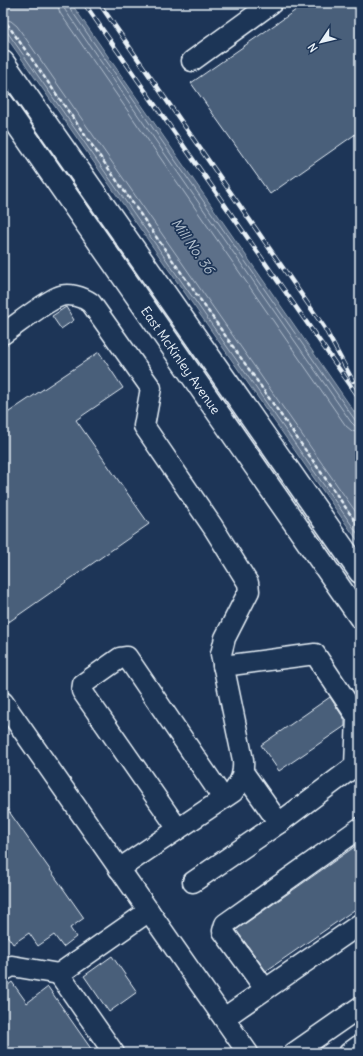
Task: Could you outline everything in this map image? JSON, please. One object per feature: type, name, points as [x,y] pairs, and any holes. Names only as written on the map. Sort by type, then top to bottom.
[{"type":"main road","name":"East McKinley Avenue","points":[[3,62],[360,572]]},
{"type":"main road","name":"East McKinley Avenue","points":[[3,104],[360,617]]},
{"type":"lane","points":[[192,61],[272,3]]},
{"type":"lane","points":[[3,334],[59,296],[75,296],[84,298],[98,310],[151,388],[144,426],[213,527],[248,583],[250,591],[225,638],[221,654],[243,760],[244,772],[240,782],[233,792],[120,869]]},
{"type":"lane","points":[[193,882],[279,823],[355,766],[357,717],[315,654],[223,666]]},
{"type":"lane","points":[[178,829],[82,690],[83,684],[120,658],[127,657],[223,798]]},
{"type":"lane","points":[[3,702],[248,1053]]},
{"type":"lane","points":[[244,772],[279,823]]},
{"type":"lane","points":[[265,990],[223,931],[225,924],[360,828]]},
{"type":"lane","points":[[3,971],[12,966],[59,974],[150,911]]},
{"type":"lane","points":[[224,1018],[360,924]]},
{"type":"lane","points":[[59,974],[114,1053]]},
{"type":"lane","points":[[294,1053],[360,1007]]},
{"type":"lane","points":[[349,1053],[360,1045]]},
{"type":"path","points":[[3,18],[360,528]]},
{"type":"water","name":"Mill No. 36","points":[[3,3],[71,3],[360,420],[360,544],[3,32]]},
{"type":"building","points":[[306,3],[360,3],[360,131],[270,194],[191,83]]},
{"type":"building","points":[[66,307],[74,320],[61,329],[52,316]]},
{"type":"building","points":[[99,352],[123,388],[76,420],[149,524],[3,626],[3,416]]},
{"type":"building","points":[[330,697],[345,720],[345,726],[279,771],[261,745]]},
{"type":"building","points":[[3,803],[84,918],[70,928],[76,937],[63,947],[54,935],[38,946],[29,933],[13,944],[3,930]]},
{"type":"building","points":[[360,843],[360,906],[266,971],[236,930]]},
{"type":"building","points":[[112,956],[137,992],[109,1012],[84,976]]},
{"type":"building","points":[[12,982],[27,1003],[48,987],[94,1053],[3,1053],[3,989]]},
{"type":"railway","points":[[84,3],[360,399]]},
{"type":"railway","points":[[99,3],[324,327],[353,381]]}]
